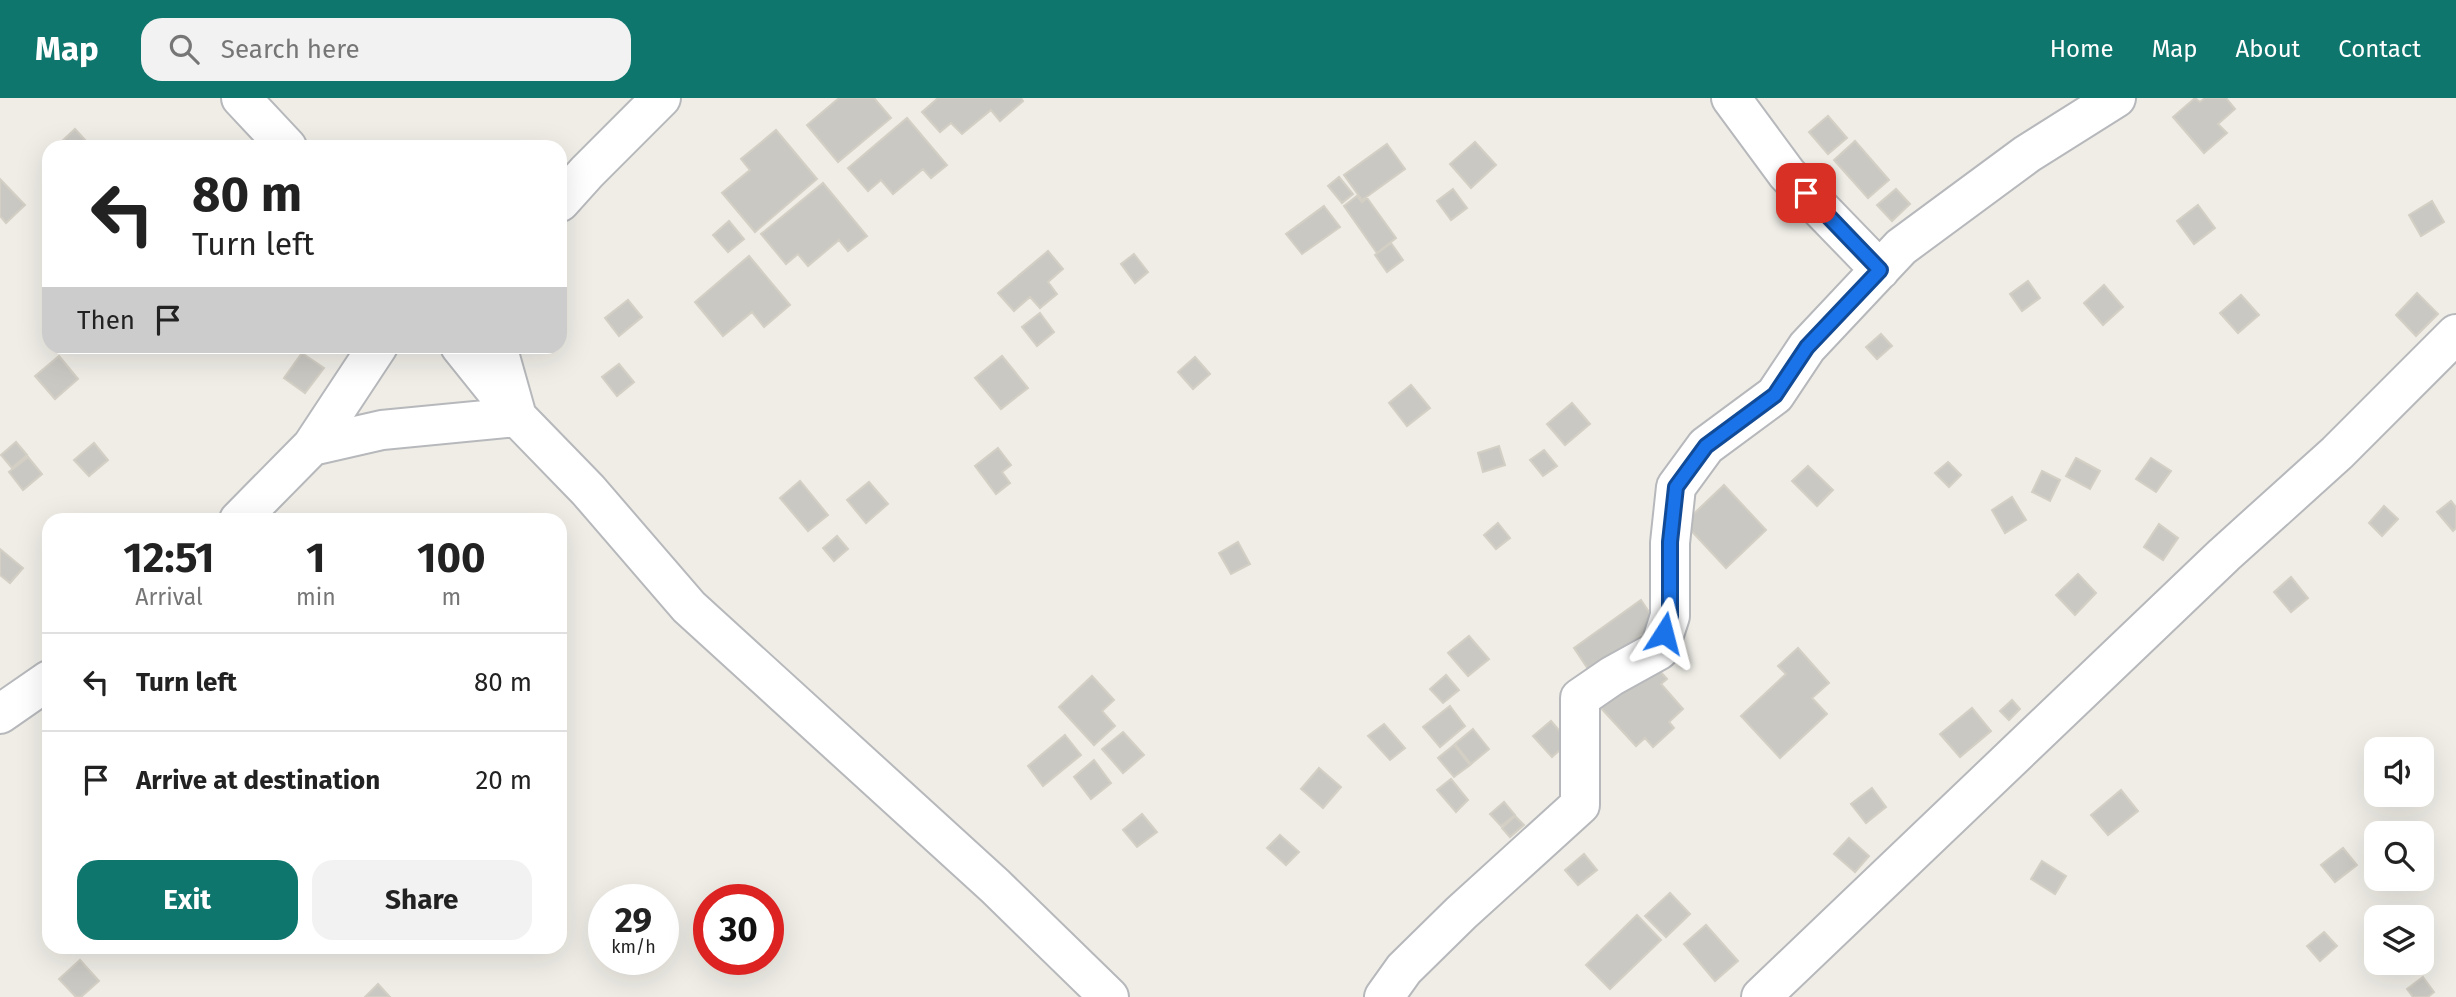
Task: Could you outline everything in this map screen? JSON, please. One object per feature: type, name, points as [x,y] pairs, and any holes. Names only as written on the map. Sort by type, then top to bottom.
[{"type":"street","points":[[241,98],[280,140]]},
{"type":"street","points":[[567,194],[661,98]]},
{"type":"street","points":[[1731,98],[1787,174],[1880,270]]},
{"type":"street","points":[[1384,997],[1404,969],[1471,904],[1580,806],[1580,698],[1658,650],[1670,616],[1670,542],[1676,487],[1706,446],[1775,395],[1807,347],[1901,247],[2027,154],[2116,98]]},
{"type":"street","points":[[1761,997],[2224,555],[2337,453],[2456,334]]},
{"type":"street","points":[[246,513],[312,446],[373,354]]},
{"type":"street","points":[[466,354],[517,417],[588,490],[689,607],[995,886],[1109,997]]},
{"type":"street","points":[[499,354],[517,417]]},
{"type":"street","points":[[312,446],[382,430],[517,417]]},
{"type":"street","points":[[0,714],[42,685]]},
{"type":"building","points":[[839,98],[874,98],[891,118],[838,162],[807,125]]},
{"type":"building","points":[[938,98],[1021,98],[1023,101],[1000,121],[991,110],[962,134],[951,123],[940,132],[922,112]]},
{"type":"building","points":[[2195,98],[2200,102],[2205,98],[2226,98],[2235,109],[2218,124],[2227,133],[2204,153],[2173,117]]},
{"type":"building","points":[[1828,116],[1847,138],[1828,154],[1809,132]]},
{"type":"building","points":[[907,118],[947,165],[931,178],[923,169],[893,194],[881,180],[868,191],[848,168]]},
{"type":"building","points":[[75,129],[85,140],[63,140]]},
{"type":"building","points":[[776,130],[817,179],[755,232],[722,193],[750,170],[741,159]]},
{"type":"building","points":[[1855,141],[1889,180],[1868,198],[1834,160]]},
{"type":"building","points":[[1475,142],[1496,165],[1471,188],[1450,164]]},
{"type":"building","points":[[1387,144],[1405,169],[1362,200],[1344,175]]},
{"type":"building","points":[[1339,177],[1353,194],[1342,203],[1328,186]]},
{"type":"building","points":[[0,179],[25,205],[6,223],[0,216]]},
{"type":"building","points":[[823,183],[867,236],[848,251],[839,240],[808,266],[798,254],[786,264],[761,234]]},
{"type":"building","points":[[1453,189],[1467,208],[1451,220],[1437,201]]},
{"type":"building","points":[[1896,189],[1910,204],[1892,221],[1877,205]]},
{"type":"building","points":[[1357,196],[1362,202],[1367,198],[1396,238],[1377,253],[1344,206]]},
{"type":"building","points":[[2432,201],[2444,222],[2421,236],[2409,215]]},
{"type":"building","points":[[2198,205],[2215,228],[2194,244],[2177,221]]},
{"type":"building","points":[[1324,206],[1340,227],[1302,254],[1286,234]]},
{"type":"building","points":[[729,221],[744,239],[728,252],[713,235]]},
{"type":"building","points":[[1391,243],[1403,260],[1387,272],[1375,255]]},
{"type":"building","points":[[1048,251],[1063,269],[1048,282],[1057,294],[1040,308],[1030,297],[1014,311],[998,293]]},
{"type":"building","points":[[1134,254],[1148,272],[1135,283],[1121,264]]},
{"type":"building","points":[[749,256],[790,305],[764,327],[752,312],[723,336],[695,302]]},
{"type":"building","points":[[2028,281],[2040,298],[2022,311],[2010,294]]},
{"type":"building","points":[[2104,285],[2123,307],[2103,325],[2084,303]]},
{"type":"building","points":[[2417,293],[2438,314],[2416,336],[2396,315]]},
{"type":"building","points":[[2241,295],[2259,315],[2238,333],[2220,313]]},
{"type":"building","points":[[628,300],[642,317],[619,336],[605,318]]},
{"type":"building","points":[[1040,313],[1054,332],[1037,346],[1022,327]]},
{"type":"building","points":[[1881,334],[1892,346],[1877,359],[1866,347]]},
{"type":"building","points":[[301,354],[324,368],[305,393],[284,378]]},
{"type":"building","points":[[59,356],[78,379],[55,399],[35,376]]},
{"type":"building","points":[[1002,356],[1028,388],[1001,409],[975,378]]},
{"type":"building","points":[[1195,357],[1210,374],[1193,389],[1178,372]]},
{"type":"building","points":[[619,364],[634,382],[617,396],[602,377]]},
{"type":"building","points":[[1411,385],[1430,408],[1407,426],[1389,403]]},
{"type":"building","points":[[1572,403],[1590,424],[1565,445],[1547,424]]},
{"type":"building","points":[[16,442],[27,455],[12,468],[1,455]]},
{"type":"building","points":[[94,443],[108,460],[89,476],[74,460]]},
{"type":"building","points":[[1499,446],[1505,465],[1483,472],[1478,453]]},
{"type":"building","points":[[998,448],[1011,465],[1002,472],[1010,483],[996,494],[975,466]]},
{"type":"building","points":[[1544,450],[1557,466],[1543,476],[1530,460]]},
{"type":"building","points":[[28,457],[42,474],[23,490],[9,472]]},
{"type":"building","points":[[2076,458],[2100,471],[2090,489],[2066,476]]},
{"type":"building","points":[[2151,458],[2171,471],[2156,492],[2136,479]]},
{"type":"building","points":[[1948,462],[1961,475],[1949,487],[1935,473]]},
{"type":"building","points":[[1808,466],[1833,490],[1817,506],[1792,481]]},
{"type":"building","points":[[2042,471],[2060,480],[2050,501],[2032,492]]},
{"type":"building","points":[[800,481],[828,515],[808,531],[780,498]]},
{"type":"building","points":[[869,482],[888,504],[866,523],[847,500]]},
{"type":"building","points":[[1724,485],[1766,530],[1726,568],[1684,523]]},
{"type":"building","points":[[2012,497],[2026,520],[2005,533],[1992,510]]},
{"type":"building","points":[[2451,501],[2456,507],[2456,528],[2453,531],[2437,512]]},
{"type":"building","points":[[2384,506],[2398,519],[2382,536],[2369,523]]},
{"type":"building","points":[[1498,523],[1510,538],[1496,549],[1484,535]]},
{"type":"building","points":[[2159,524],[2178,538],[2163,560],[2144,547]]},
{"type":"building","points":[[837,536],[848,549],[834,561],[823,548]]},
{"type":"building","points":[[1238,542],[1250,564],[1231,574],[1219,553]]},
{"type":"building","points":[[0,549],[23,568],[10,583],[0,575]]},
{"type":"building","points":[[2078,574],[2096,593],[2075,615],[2056,595]]},
{"type":"building","points":[[2291,577],[2308,598],[2291,612],[2274,592]]},
{"type":"building","points":[[1641,600],[1657,624],[1590,672],[1574,648]]},
{"type":"building","points":[[1469,636],[1489,659],[1468,676],[1448,653]]},
{"type":"building","points":[[1798,648],[1829,683],[1812,698],[1827,714],[1780,758],[1741,716],[1786,674],[1778,666]]},
{"type":"building","points":[[1650,660],[1667,679],[1661,684],[1683,709],[1669,722],[1674,728],[1653,747],[1645,738],[1636,746],[1599,706]]},
{"type":"building","points":[[1446,675],[1459,690],[1443,703],[1430,689]]},
{"type":"building","points":[[1092,676],[1114,700],[1102,711],[1115,726],[1094,745],[1059,707]]},
{"type":"building","points":[[2012,700],[2020,709],[2009,720],[2000,711]]},
{"type":"building","points":[[1450,706],[1465,726],[1440,747],[1423,727]]},
{"type":"building","points":[[1972,708],[1991,731],[1960,757],[1940,734]]},
{"type":"building","points":[[1551,721],[1569,742],[1552,757],[1533,736]]},
{"type":"building","points":[[1384,724],[1405,748],[1390,760],[1368,736]]},
{"type":"building","points":[[1473,729],[1489,749],[1471,764],[1455,744]]},
{"type":"building","points":[[1123,732],[1144,755],[1123,773],[1102,749]]},
{"type":"building","points":[[1065,735],[1081,755],[1043,786],[1028,766]]},
{"type":"building","points":[[1454,745],[1470,765],[1454,777],[1438,758]]},
{"type":"building","points":[[1094,760],[1111,783],[1091,799],[1074,777]]},
{"type":"building","points":[[1319,768],[1341,787],[1323,808],[1301,789]]},
{"type":"building","points":[[1451,779],[1468,800],[1456,812],[1437,790]]},
{"type":"building","points":[[1872,788],[1886,807],[1866,823],[1851,804]]},
{"type":"building","points":[[2121,790],[2138,811],[2108,835],[2091,815]]},
{"type":"building","points":[[1504,802],[1515,815],[1501,826],[1490,814]]},
{"type":"building","points":[[1142,814],[1157,832],[1137,847],[1123,830]]},
{"type":"building","points":[[1515,816],[1524,825],[1510,837],[1502,828]]},
{"type":"building","points":[[1280,835],[1299,852],[1286,865],[1267,848]]},
{"type":"building","points":[[1849,838],[1869,856],[1855,872],[1834,854]]},
{"type":"building","points":[[2343,848],[2357,865],[2335,882],[2321,865]]},
{"type":"building","points":[[1584,854],[1597,870],[1578,885],[1565,870]]},
{"type":"building","points":[[2042,861],[2066,876],[2055,894],[2031,879]]},
{"type":"building","points":[[1670,893],[1690,914],[1666,937],[1645,916]]},
{"type":"building","points":[[1637,915],[1661,940],[1610,989],[1586,965]]},
{"type":"building","points":[[1706,925],[1738,961],[1715,981],[1684,944]]},
{"type":"building","points":[[2324,932],[2337,946],[2320,961],[2307,946]]},
{"type":"building","points":[[80,960],[99,981],[81,997],[76,997],[59,979]]},
{"type":"building","points":[[2423,977],[2434,992],[2428,997],[2413,997],[2407,989]]},
{"type":"building","points":[[378,984],[390,997],[365,997]]},
{"type":"route","points":[[1664,633],[1670,616],[1670,542],[1676,487],[1706,446],[1775,395],[1807,347],[1880,270],[1806,193]]}]
